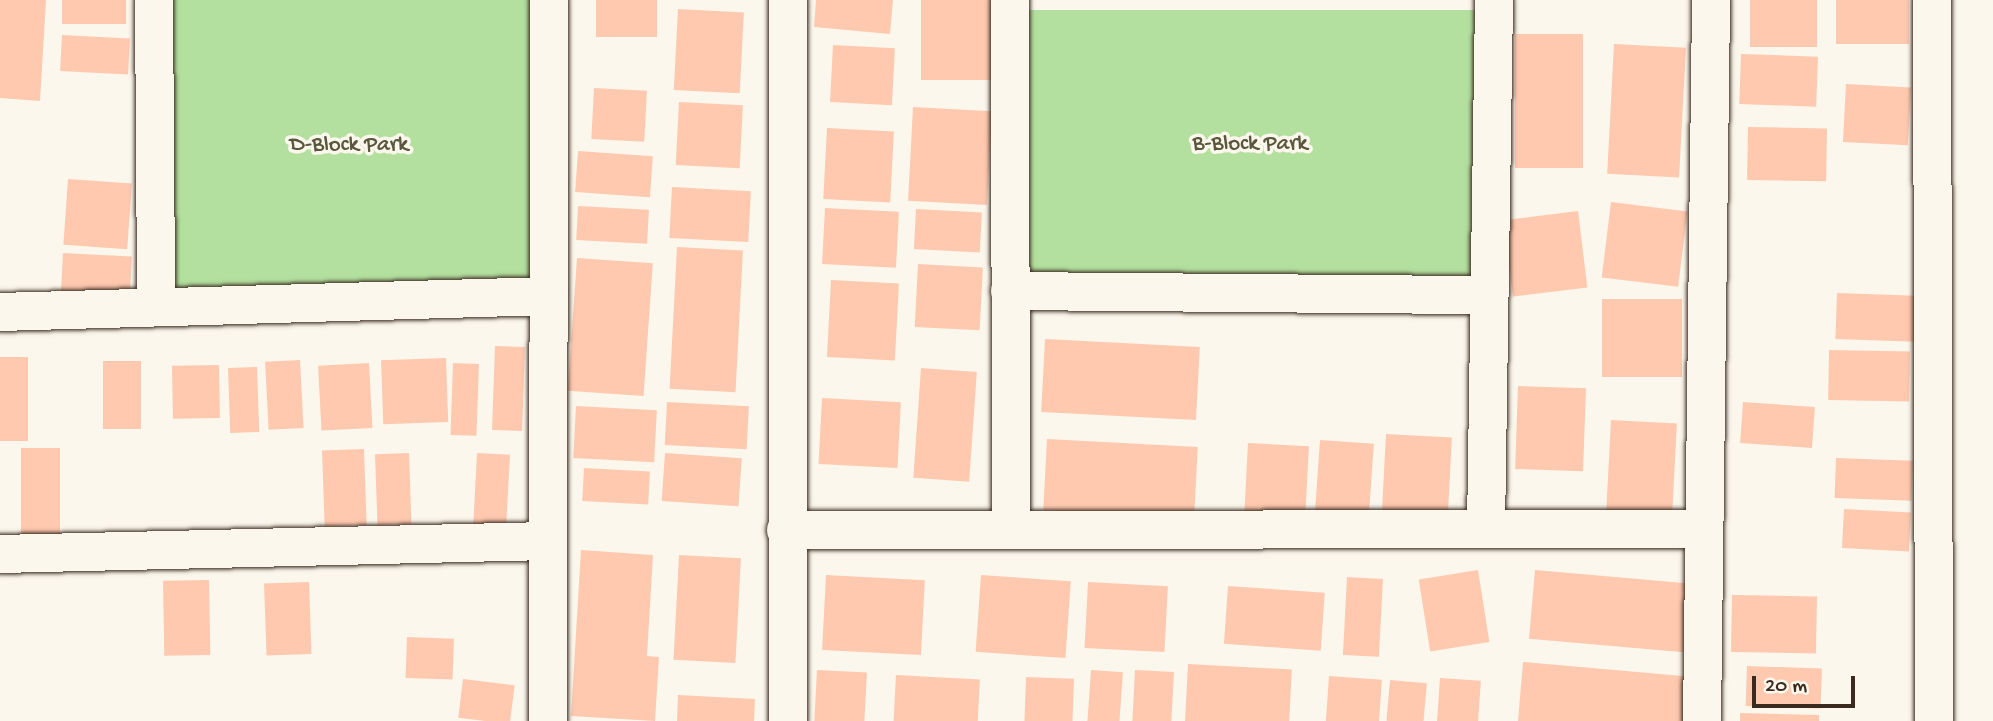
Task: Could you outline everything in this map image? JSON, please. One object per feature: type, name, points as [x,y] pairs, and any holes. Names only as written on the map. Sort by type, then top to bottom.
[{"type":"street","points":[[154,0],[156,307]]},
{"type":"street","points":[[548,721],[549,0]]},
{"type":"street","points":[[788,0],[788,721]]},
{"type":"street","points":[[1010,0],[1011,530]]},
{"type":"street","points":[[1486,529],[1494,0]]},
{"type":"street","points":[[1702,721],[1711,0]]},
{"type":"street","points":[[1932,0],[1934,721]]},
{"type":"street","points":[[1010,291],[1489,295]]},
{"type":"street","points":[[0,312],[549,296]]},
{"type":"street","points":[[786,530],[1704,528]]},
{"type":"street","points":[[0,554],[548,541]]},
{"type":"green space","name":"D-Block Park","points":[[165,0],[538,0],[538,296],[165,296]]},
{"type":"green space","name":"B-Block Park","points":[[1024,10],[1476,10],[1476,279],[1024,279]]},
{"type":"building","points":[[0,0],[46,0],[40,101],[0,98]]},
{"type":"building","points":[[62,0],[126,0],[126,24],[62,24]]},
{"type":"building","points":[[596,0],[657,0],[657,37],[596,37]]},
{"type":"building","points":[[816,0],[893,0],[890,34],[814,27]]},
{"type":"building","points":[[921,0],[993,0],[993,80],[921,80]]},
{"type":"building","points":[[1750,0],[1817,0],[1817,47],[1750,47]]},
{"type":"building","points":[[1836,0],[1909,0],[1909,44],[1836,44]]},
{"type":"building","points":[[678,9],[744,12],[740,93],[674,90]]},
{"type":"building","points":[[1515,34],[1583,34],[1583,168],[1515,168]]},
{"type":"building","points":[[62,35],[130,39],[128,75],[60,71]]},
{"type":"building","points":[[1614,44],[1686,48],[1679,178],[1607,174]]},
{"type":"building","points":[[833,45],[895,48],[892,105],[830,102]]},
{"type":"building","points":[[1741,54],[1818,57],[1816,107],[1739,104]]},
{"type":"building","points":[[1846,84],[1911,87],[1908,145],[1843,142]]},
{"type":"building","points":[[594,88],[647,91],[644,142],[591,139]]},
{"type":"building","points":[[679,102],[743,105],[740,168],[676,165]]},
{"type":"building","points":[[913,107],[992,111],[987,205],[908,201]]},
{"type":"building","points":[[1748,127],[1827,128],[1826,181],[1747,180]]},
{"type":"building","points":[[827,128],[894,132],[890,202],[823,199]]},
{"type":"building","points":[[578,151],[653,156],[650,197],[575,192]]},
{"type":"building","points":[[68,179],[132,183],[127,249],[63,245]]},
{"type":"building","points":[[672,187],[751,191],[748,242],[669,238]]},
{"type":"building","points":[[1611,202],[1687,211],[1678,287],[1602,277]]},
{"type":"building","points":[[578,206],[649,210],[647,244],[576,240]]},
{"type":"building","points":[[825,208],[899,212],[896,268],[822,264]]},
{"type":"building","points":[[916,209],[982,212],[980,252],[914,249]]},
{"type":"building","points":[[1578,211],[1587,287],[1513,297],[1504,220]]},
{"type":"building","points":[[677,247],[743,250],[735,392],[670,389]]},
{"type":"building","points":[[63,253],[132,257],[129,305],[60,301]]},
{"type":"building","points":[[577,258],[653,263],[644,396],[568,391]]},
{"type":"building","points":[[918,264],[983,267],[980,330],[915,327]]},
{"type":"building","points":[[831,280],[899,284],[895,360],[827,357]]},
{"type":"building","points":[[1837,293],[1917,296],[1915,342],[1835,339]]},
{"type":"building","points":[[1602,299],[1682,299],[1682,377],[1602,377]]},
{"type":"building","points":[[1045,339],[1200,347],[1196,420],[1041,412]]},
{"type":"building","points":[[495,346],[525,347],[522,431],[492,430]]},
{"type":"building","points":[[1829,350],[1910,351],[1909,401],[1828,400]]},
{"type":"building","points":[[0,357],[28,357],[28,441],[0,441]]},
{"type":"building","points":[[446,358],[448,422],[383,424],[381,360]]},
{"type":"building","points":[[300,360],[304,428],[269,430],[265,362]]},
{"type":"building","points":[[103,361],[141,361],[141,429],[103,429]]},
{"type":"building","points":[[369,363],[372,428],[321,431],[318,366]]},
{"type":"building","points":[[453,363],[479,364],[476,436],[450,435]]},
{"type":"building","points":[[219,365],[220,418],[173,419],[172,366]]},
{"type":"building","points":[[257,367],[259,432],[230,433],[228,368]]},
{"type":"building","points":[[921,368],[977,372],[969,482],[913,478]]},
{"type":"building","points":[[1518,386],[1586,388],[1583,471],[1515,469]]},
{"type":"building","points":[[822,398],[901,402],[897,468],[819,464]]},
{"type":"building","points":[[667,402],[749,406],[747,449],[665,445]]},
{"type":"building","points":[[1743,402],[1815,407],[1812,448],[1740,443]]},
{"type":"building","points":[[576,406],[657,410],[654,462],[573,458]]},
{"type":"building","points":[[1611,420],[1677,423],[1672,517],[1606,514]]},
{"type":"building","points":[[1386,434],[1452,437],[1448,518],[1382,515]]},
{"type":"building","points":[[1047,439],[1198,447],[1194,518],[1043,510]]},
{"type":"building","points":[[1320,440],[1374,444],[1368,521],[1315,517]]},
{"type":"building","points":[[1248,443],[1309,446],[1305,518],[1244,515]]},
{"type":"building","points":[[21,448],[60,448],[60,536],[21,536]]},
{"type":"building","points":[[364,449],[367,525],[325,526],[322,450]]},
{"type":"building","points":[[409,453],[411,524],[377,525],[375,454]]},
{"type":"building","points":[[477,453],[510,455],[506,538],[473,536]]},
{"type":"building","points":[[665,453],[742,458],[738,506],[662,501]]},
{"type":"building","points":[[1836,458],[1913,461],[1912,501],[1835,498]]},
{"type":"building","points":[[584,468],[650,471],[648,504],[582,501]]},
{"type":"building","points":[[1844,509],[1911,513],[1909,551],[1842,548]]},
{"type":"building","points":[[581,550],[653,555],[647,656],[659,657],[655,721],[571,716]]},
{"type":"building","points":[[679,555],[741,558],[735,663],[674,660]]},
{"type":"building","points":[[1478,570],[1489,642],[1430,651],[1419,579]]},
{"type":"building","points":[[1535,570],[1689,584],[1683,652],[1529,639]]},
{"type":"building","points":[[826,575],[925,580],[921,655],[822,650]]},
{"type":"building","points":[[981,575],[1071,581],[1065,658],[976,652]]},
{"type":"building","points":[[1347,577],[1383,579],[1379,657],[1343,655]]},
{"type":"building","points":[[209,580],[210,655],[164,656],[163,581]]},
{"type":"building","points":[[309,582],[312,654],[267,656],[264,584]]},
{"type":"building","points":[[1088,582],[1168,586],[1164,652],[1085,648]]},
{"type":"building","points":[[1228,586],[1325,593],[1321,651],[1224,644]]},
{"type":"building","points":[[1732,595],[1817,596],[1816,653],[1731,652]]},
{"type":"building","points":[[407,637],[454,639],[453,680],[406,678]]},
{"type":"building","points":[[1523,662],[1694,677],[1690,721],[1518,721]]},
{"type":"building","points":[[1188,664],[1292,669],[1289,721],[1185,721]]},
{"type":"building","points":[[1747,666],[1822,669],[1821,709],[1746,706]]},
{"type":"building","points":[[817,670],[867,673],[864,721],[814,721]]},
{"type":"building","points":[[1091,670],[1123,672],[1120,721],[1087,721]]},
{"type":"building","points":[[1135,670],[1174,672],[1171,721],[1132,721]]},
{"type":"building","points":[[896,675],[980,679],[978,721],[894,721]]},
{"type":"building","points":[[1329,676],[1382,680],[1379,721],[1326,721]]},
{"type":"building","points":[[1026,677],[1074,679],[1072,721],[1024,721]]},
{"type":"building","points":[[1440,678],[1481,681],[1478,721],[1437,721]]},
{"type":"building","points":[[463,679],[515,685],[510,721],[458,718]]},
{"type":"building","points":[[1390,680],[1427,683],[1424,721],[1386,721]]},
{"type":"building","points":[[678,695],[755,699],[754,721],[677,721]]},
{"type":"building","points":[[1740,713],[1819,715],[1819,721],[1740,721]]}]
